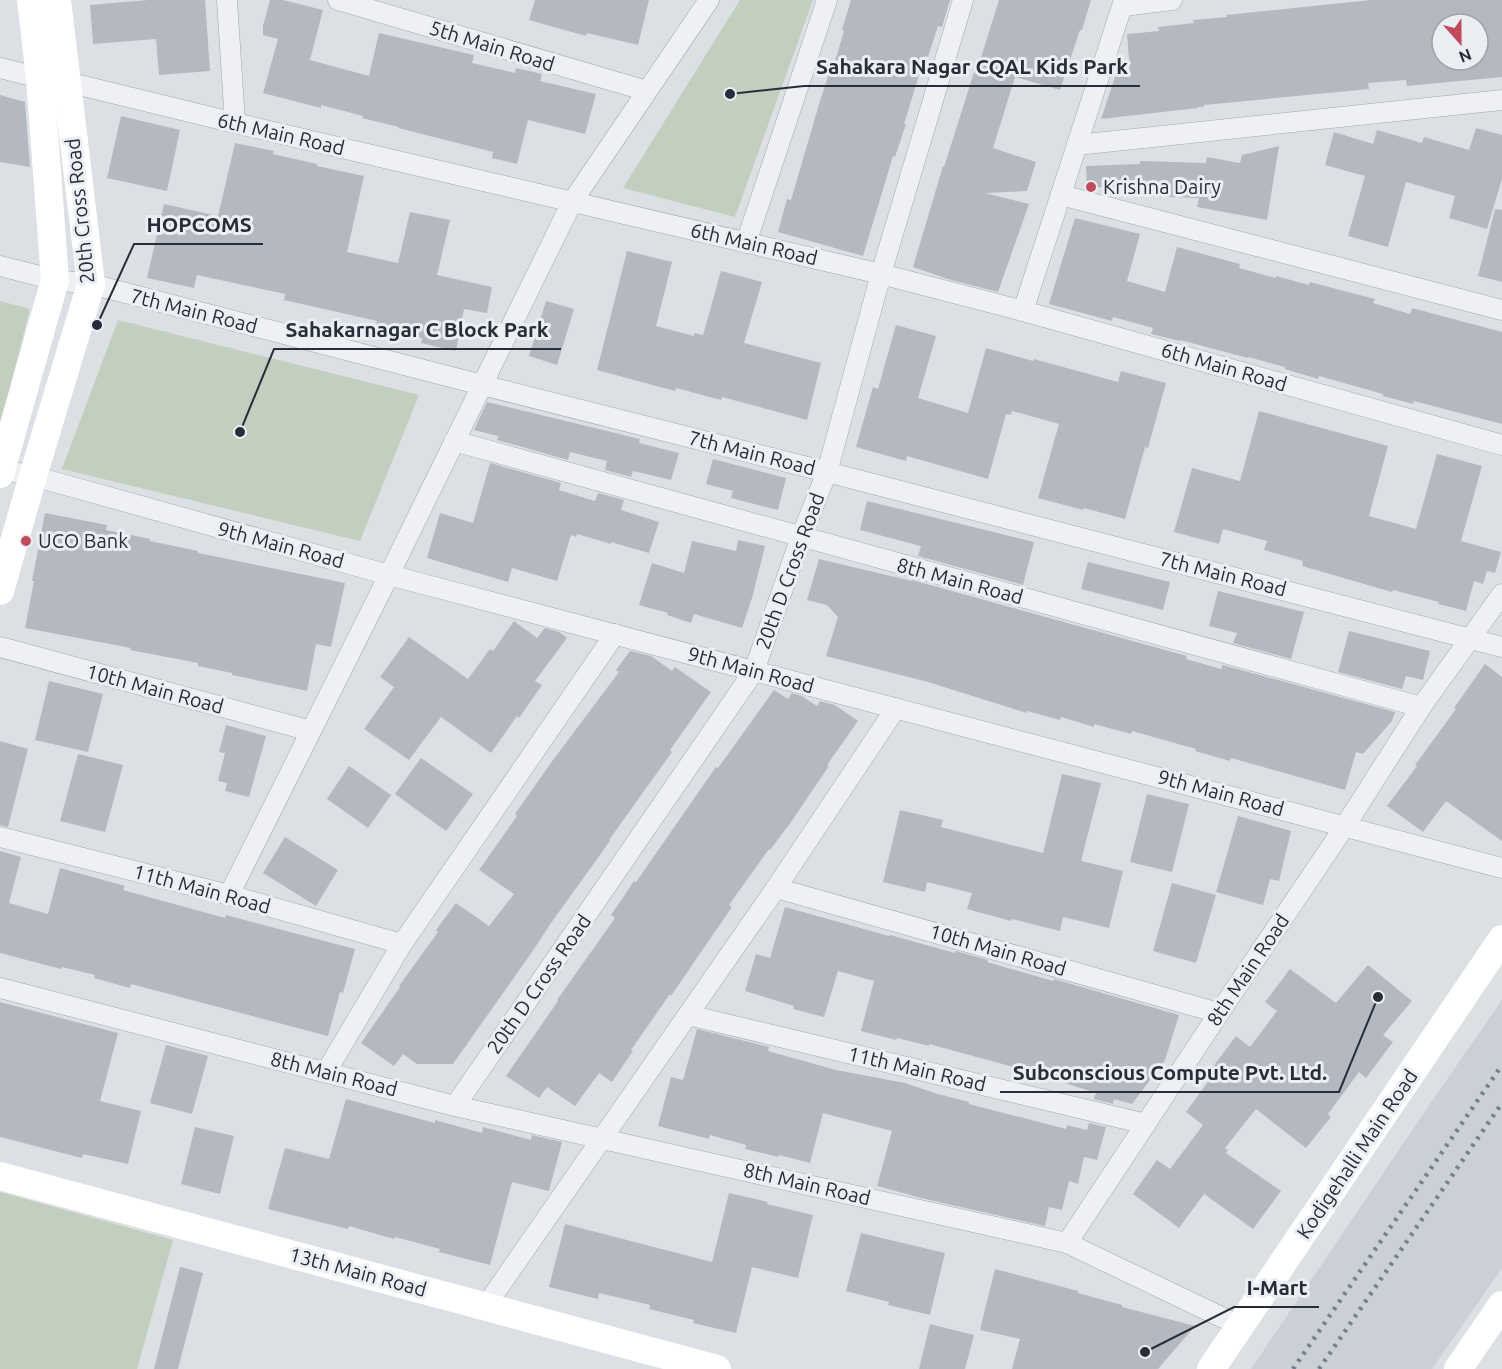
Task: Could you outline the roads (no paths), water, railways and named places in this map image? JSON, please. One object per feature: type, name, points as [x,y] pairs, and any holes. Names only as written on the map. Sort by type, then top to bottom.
[{"type":"street","name":"20th Cross Road","points":[[0,591],[91,284],[53,80],[31,0]]},
{"type":"street","name":"20th Cross Road","points":[[0,471],[56,280],[53,80],[57,0]]},
{"type":"street","points":[[227,0],[235,123]]},
{"type":"street","name":"5th Main Road","points":[[338,0],[647,91]]},
{"type":"street","points":[[229,895],[572,202],[709,0]]},
{"type":"street","points":[[746,243],[827,0]]},
{"type":"street","name":"20th D Cross Road","points":[[455,1106],[754,671],[826,472],[881,274],[963,0]]},
{"type":"street","points":[[1023,311],[1123,3],[1172,0]]},
{"type":"street","name":"6th Main Road","points":[[0,68],[881,274],[1023,311],[1502,445]]},
{"type":"street","points":[[1077,145],[1502,100]]},
{"type":"street","points":[[1060,195],[1502,310]]},
{"type":"street","name":"7th Main Road","points":[[0,267],[56,280],[91,284],[1502,646]]},
{"type":"street","name":"8th Main Road","points":[[0,988],[455,1106],[1068,1243],[1219,1012],[1345,826],[1421,707],[454,441]]},
{"type":"street","name":"9th Main Road","points":[[0,471],[33,476],[389,575],[1502,867]]},
{"type":"street","points":[[1421,707],[1502,594]]},
{"type":"street","points":[[326,1072],[402,944],[615,634]]},
{"type":"street","name":"10th Main Road","points":[[0,647],[311,731]]},
{"type":"street","points":[[485,1307],[776,888],[896,708]]},
{"type":"street","name":"11th Main Road","points":[[0,837],[229,895],[402,944]]},
{"type":"street","name":"10th Main Road","points":[[776,888],[1219,1012]]},
{"type":"street","name":"Kodigehalli Main Road","points":[[1211,1369],[1502,939]]},
{"type":"street","name":"11th Main Road","points":[[688,1015],[1146,1124]]},
{"type":"street","name":"13th Main Road","points":[[0,1176],[717,1369]]},
{"type":"street","points":[[1068,1243],[1240,1326]]},
{"type":"street","points":[[1458,1369],[1502,1305]]},
{"type":"railway","points":[[1293,1369],[1502,1065]]},
{"type":"railway","points":[[1319,1369],[1502,1103]]},
{"type":"place","name":"Sahakara Nagar CQAL Kids Park","points":[[730,94]]},
{"type":"place","name":"Krishna Dairy","points":[[1091,187]]},
{"type":"place","name":"HOPCOMS","points":[[97,325]]},
{"type":"place","name":"Sahakarnagar C Block Park","points":[[240,432]]},
{"type":"place","name":"UCO Bank","points":[[26,541]]},
{"type":"place","name":"Subconscious Compute Pvt. Ltd.","points":[[1378,997]]},
{"type":"place","name":"I-Mart","points":[[1145,1352]]}]
